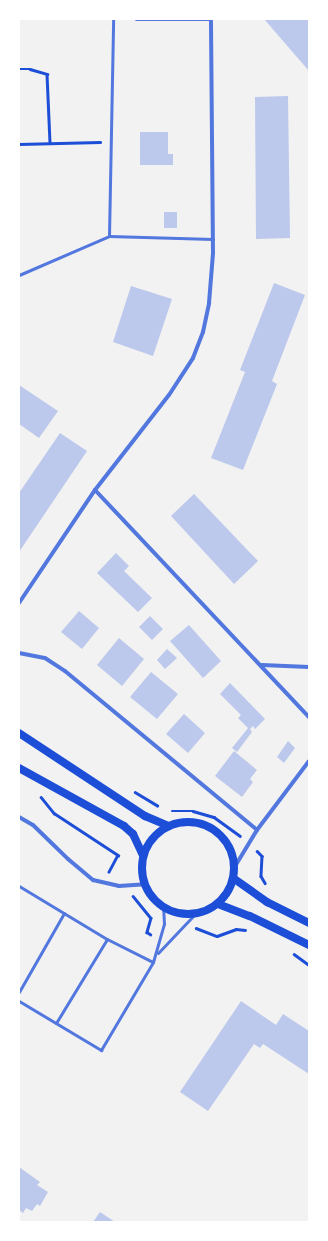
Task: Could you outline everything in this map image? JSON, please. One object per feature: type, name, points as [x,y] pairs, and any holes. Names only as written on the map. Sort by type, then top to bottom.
[{"type":"main road","points":[[19,733],[146,816],[169,826]]},
{"type":"main road","points":[[19,768],[124,826],[133,834],[144,855]]},
{"type":"main road","points":[[182,822],[197,823],[214,830],[228,845],[234,868],[233,878],[230,889],[218,904],[195,914],[177,914],[163,907],[148,892],[142,867],[144,855],[151,840],[169,826],[182,822]]},
{"type":"main road","points":[[233,878],[267,902],[309,923]]},
{"type":"main road","points":[[218,904],[250,916],[309,945]]},
{"type":"street","points":[[19,603],[95,490],[169,394],[193,358],[203,332],[209,303],[213,239],[211,19]]},
{"type":"street","points":[[95,490],[261,664],[309,717]]},
{"type":"street","points":[[19,653],[45,658],[65,671],[257,830]]},
{"type":"street","points":[[261,664],[309,667]]},
{"type":"street","points":[[234,868],[257,830],[309,761]]},
{"type":"street","points":[[19,817],[50,840],[84,874],[104,883],[119,886],[145,884]]},
{"type":"lane","points":[[109,236],[113,19]]},
{"type":"lane","points":[[136,19],[211,19]]},
{"type":"lane","points":[[19,275],[109,236],[213,239]]},
{"type":"lane","points":[[19,886],[107,939],[153,962]]},
{"type":"lane","points":[[158,953],[164,924],[163,907]]},
{"type":"lane","points":[[19,992],[64,913]]},
{"type":"lane","points":[[19,1001],[101,1050],[158,953],[195,914]]},
{"type":"lane","points":[[56,1023],[107,939]]},
{"type":"path","points":[[19,69],[30,69],[47,74],[50,143]]},
{"type":"path","points":[[19,144],[111,142]]},
{"type":"path","points":[[133,790],[160,807]]},
{"type":"path","points":[[39,794],[54,813],[118,855],[104,883]]},
{"type":"path","points":[[167,810],[214,817],[244,839]]},
{"type":"path","points":[[262,856],[261,876],[269,887]]},
{"type":"path","points":[[126,895],[135,897],[152,918],[147,932]]},
{"type":"path","points":[[193,928],[202,929],[217,936],[236,929],[249,932]]},
{"type":"path","points":[[288,949],[309,966]]},
{"type":"building","points":[[264,19],[309,19],[309,71]]},
{"type":"building","points":[[288,96],[290,238],[256,239],[255,97]]},
{"type":"building","points":[[140,132],[168,132],[168,154],[173,154],[173,165],[140,165]]},
{"type":"building","points":[[164,212],[177,212],[177,228],[164,228]]},
{"type":"building","points":[[274,283],[305,295],[272,381],[277,384],[243,470],[211,458],[245,372],[240,370]]},
{"type":"building","points":[[131,286],[172,299],[153,356],[113,342]]},
{"type":"building","points":[[19,385],[58,411],[39,438],[19,424]]},
{"type":"building","points":[[60,433],[87,451],[19,552],[19,493]]},
{"type":"building","points":[[194,494],[258,561],[234,584],[171,516]]},
{"type":"building","points":[[116,553],[129,566],[124,571],[152,598],[138,612],[97,573]]},
{"type":"building","points":[[79,611],[99,628],[82,649],[61,632]]},
{"type":"building","points":[[150,616],[163,629],[152,640],[139,627]]},
{"type":"building","points":[[189,625],[221,661],[203,678],[170,641]]},
{"type":"building","points":[[119,638],[144,659],[122,686],[97,665]]},
{"type":"building","points":[[167,649],[177,658],[165,669],[157,660]]},
{"type":"building","points":[[151,672],[178,694],[157,719],[130,697]]},
{"type":"building","points":[[230,683],[265,719],[255,729],[253,726],[250,729],[252,732],[237,752],[232,748],[248,728],[238,718],[241,715],[220,694]]},
{"type":"building","points":[[184,714],[205,733],[188,753],[166,734]]},
{"type":"building","points":[[288,741],[295,748],[284,763],[277,757]]},
{"type":"building","points":[[234,751],[257,770],[250,779],[253,782],[242,797],[215,776]]},
{"type":"building","points":[[241,1001],[276,1025],[283,1014],[309,1031],[309,1074],[263,1044],[260,1048],[254,1044],[208,1111],[180,1092]]},
{"type":"building","points":[[19,1167],[40,1182],[37,1185],[48,1192],[40,1206],[37,1204],[32,1211],[26,1208],[23,1213],[19,1210]]},
{"type":"building","points":[[100,1212],[115,1222],[93,1222]]}]
